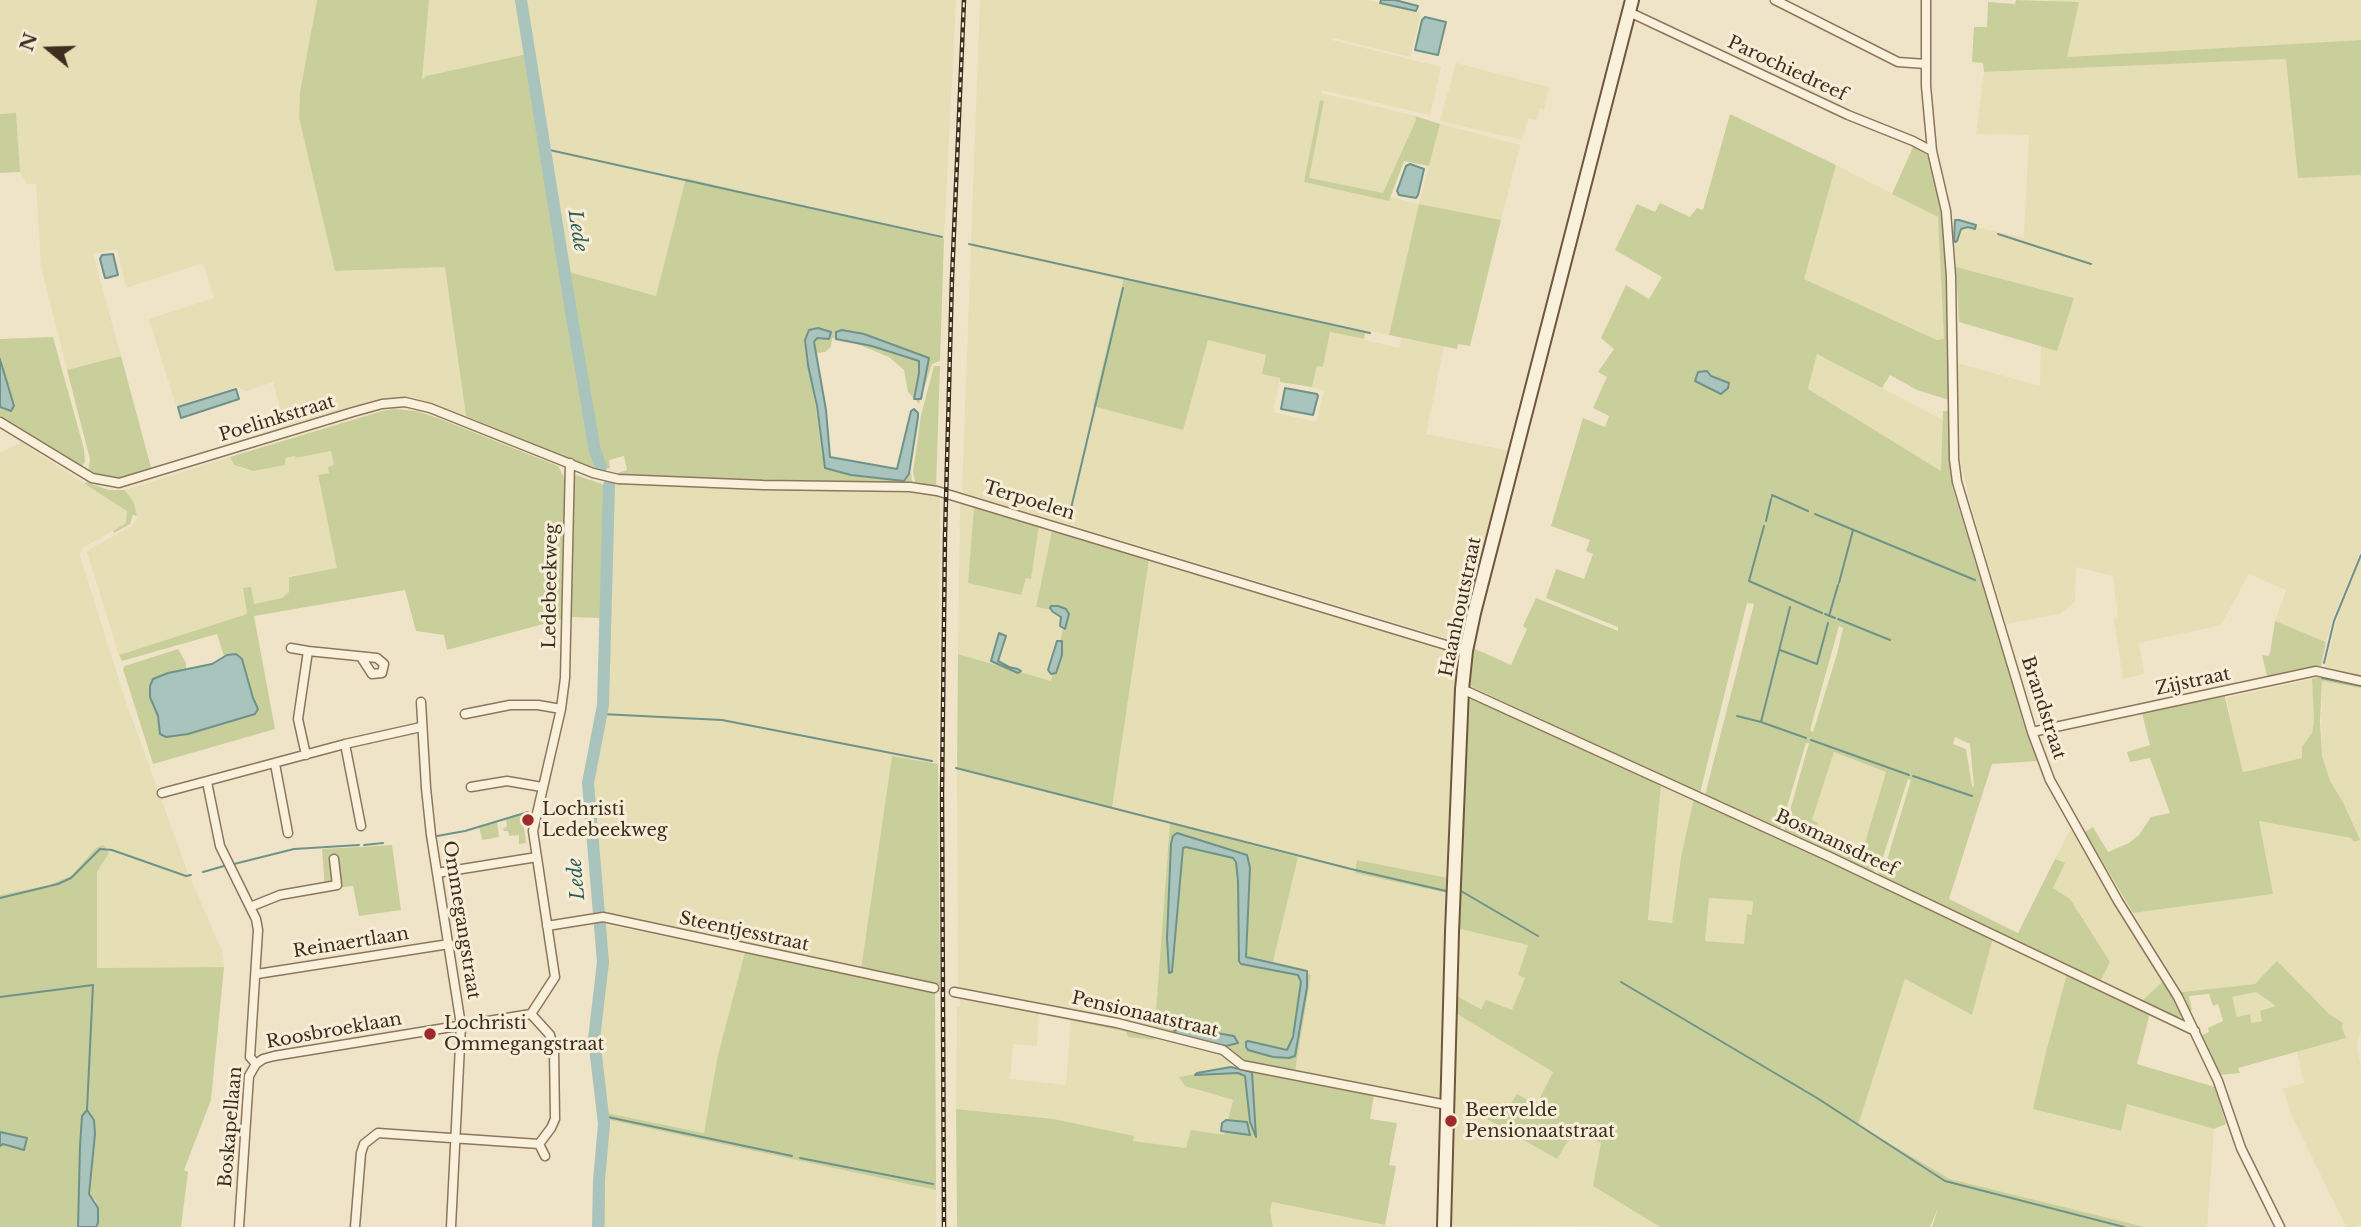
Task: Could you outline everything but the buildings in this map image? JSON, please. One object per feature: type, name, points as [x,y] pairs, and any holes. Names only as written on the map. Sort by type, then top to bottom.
[{"type":"street","points":[[1775,0],[1898,62],[1926,64]]},
{"type":"street","name":"Brandstraat","points":[[1926,0],[1926,64],[1932,151],[1946,211],[1951,276],[1954,458],[1957,482],[2032,732],[2050,780],[2195,1031],[2218,1081],[2241,1148],[2280,1227]]},
{"type":"street","name":"Parochiedreef","points":[[1630,6],[1849,115],[1932,151]]},
{"type":"street","name":"Haanhoutstraat","points":[[1444,1227],[1452,932],[1462,689],[1466,651],[1630,6]]},
{"type":"street","name":"Poelinkstraat","points":[[0,422],[92,478],[109,482],[129,481],[393,402],[430,408],[570,464]]},
{"type":"street","name":"Terpoelen","points":[[570,464],[604,476],[637,480],[916,487],[937,491],[1466,651]]},
{"type":"street","name":"Ledebeekweg","points":[[531,1014],[555,977],[533,831],[561,709],[565,678],[570,464]]},
{"type":"street","points":[[290,648],[361,657]]},
{"type":"street","points":[[306,755],[298,719],[308,651]]},
{"type":"street","name":"Zijstraat","points":[[2032,732],[2316,671],[2361,681]]},
{"type":"street","name":"Bosmansdreef","points":[[1462,689],[1830,857],[2195,1031]]},
{"type":"street","name":"Ommegangstraat","points":[[421,702],[426,788],[461,1025],[452,1227]]},
{"type":"street","points":[[465,714],[510,705],[538,705],[561,709]]},
{"type":"street","points":[[162,793],[345,744],[421,727]]},
{"type":"street","points":[[345,744],[361,826]]},
{"type":"street","points":[[275,764],[288,833]]},
{"type":"street","points":[[471,787],[507,781],[542,787]]},
{"type":"street","name":"Boskapellaan","points":[[207,782],[220,846],[250,907],[258,930],[250,1058],[256,1064],[249,1076],[239,1227]]},
{"type":"street","points":[[437,873],[537,857]]},
{"type":"street","points":[[250,907],[280,895],[337,885],[334,859]]},
{"type":"street","name":"Steentjesstraat","points":[[547,926],[599,918],[934,988]]},
{"type":"street","name":"Reinaertlaan","points":[[257,974],[450,944]]},
{"type":"street","name":"Pensionaatstraat","points":[[954,992],[1117,1023],[1223,1050],[1242,1065],[1447,1105]]},
{"type":"street","points":[[531,1014],[550,1035],[554,1049],[555,1119],[539,1144]]},
{"type":"street","name":"Roosbroeklaan","points":[[256,1064],[274,1056],[531,1014]]},
{"type":"street","points":[[355,1227],[361,1153],[364,1144],[378,1133],[539,1144]]},
{"type":"street","points":[[539,1144],[545,1156]]},
{"type":"shaded area","points":[[0,0],[317,0],[300,92],[299,118],[335,271],[446,267],[466,416],[415,398],[395,397],[374,400],[285,426],[273,382],[246,391],[236,387],[176,406],[149,319],[214,298],[204,265],[126,288],[117,249],[93,254],[121,356],[67,370],[41,267],[36,184],[27,184],[20,172],[16,113],[0,114]]},
{"type":"shaded area","points":[[429,0],[517,0],[527,54],[426,76],[421,80]]},
{"type":"shaded area","points":[[526,0],[956,0],[944,239],[687,178],[656,297],[569,272]]},
{"type":"shaded area","points":[[980,0],[1369,0],[1421,13],[1410,57],[1333,38],[1332,40],[1441,67],[1430,115],[1322,90],[1321,93],[1415,116],[1416,120],[1383,194],[1308,178],[1324,102],[1320,100],[1304,182],[1419,204],[1440,124],[1520,145],[1501,220],[1420,204],[1389,335],[1371,331],[1370,335],[1124,278],[1208,340],[1266,355],[1280,378],[1273,412],[1316,422],[1324,391],[1312,387],[1317,366],[1323,367],[1330,332],[1399,348],[1401,338],[1444,346],[1426,434],[1510,451],[1460,642],[964,493]]},
{"type":"shaded area","points":[[2048,0],[2361,0],[2361,40],[2067,57]]},
{"type":"shaded area","points":[[2287,59],[2298,177],[2361,175],[2361,551],[2335,612],[2326,642],[2275,621],[2286,590],[2249,574],[2221,625],[2139,643],[2144,674],[2123,679],[2114,619],[2118,618],[2113,576],[2076,567],[2075,602],[2059,614],[2006,624],[1972,510],[1960,458],[1957,363],[2040,386],[2041,345],[2057,350],[2074,298],[1956,267],[1953,222],[2024,238],[2029,135],[1976,134],[1984,72]]},
{"type":"shaded area","points":[[1456,63],[1549,87],[1544,109],[1540,108],[1537,120],[1528,119],[1522,140],[1440,121]]},
{"type":"shaded area","points":[[1836,165],[1938,217],[1944,340],[1938,340],[1803,279]]},
{"type":"shaded area","points":[[1817,354],[1943,420],[1942,472],[1808,389]]},
{"type":"shaded area","points":[[21,442],[127,511],[126,523],[81,549],[80,556],[126,702],[188,873],[222,951],[224,967],[97,968],[97,872],[109,853],[96,848],[71,876],[49,885],[0,895],[0,453]]},
{"type":"shaded area","points":[[331,451],[335,465],[330,473],[318,476],[338,568],[289,576],[289,592],[282,598],[253,604],[243,588],[247,614],[119,655],[87,552],[135,522],[137,516],[134,503],[125,490],[230,457],[234,465],[248,471],[285,464],[284,458]]},
{"type":"shaded area","points":[[612,484],[909,493],[931,494],[940,498],[938,764],[892,757],[861,969],[605,913],[592,783],[607,694]]},
{"type":"shaded area","points":[[960,502],[974,507],[968,583],[1031,578],[1039,526],[1052,531],[1036,607],[1067,613],[1051,682],[958,654]]},
{"type":"shaded area","points":[[1149,559],[1456,653],[1458,656],[1448,878],[1358,860],[1355,872],[1447,893],[1440,1099],[1437,1101],[1295,1072],[1311,976],[1291,966],[1273,963],[1298,857],[1171,823],[1155,1024],[958,988],[957,769],[1112,808]]},
{"type":"shaded area","points":[[2361,559],[2361,677],[2325,668],[2338,615]]},
{"type":"shaded area","points":[[2312,679],[2314,722],[2312,733],[2305,743],[2303,759],[2243,772],[2226,698]]},
{"type":"shaded area","points":[[2322,681],[2361,688],[2361,1031],[2357,1042],[2361,1069],[2361,1225],[2353,1227],[2346,1227],[2292,1116],[2283,1089],[2304,1083],[2297,1051],[2346,1038],[2338,1021],[2329,1014],[2255,984],[2182,992],[2133,913],[2273,894],[2258,821],[2351,838],[2354,842],[2359,840],[2343,802],[2330,781],[2321,756]]},
{"type":"shaded area","points":[[1834,752],[1886,772],[1861,857],[1815,836],[1812,820]]},
{"type":"shaded area","points":[[1661,784],[1694,798],[1681,857],[1672,923],[1648,920]]},
{"type":"shaded area","points":[[2071,828],[2164,980],[2142,1001],[2101,980],[2110,962],[2053,888],[2064,864],[2055,859]]},
{"type":"shaded area","points":[[1709,898],[1753,901],[1752,915],[1747,915],[1744,945],[1705,941]]},
{"type":"shaded area","points":[[606,925],[745,952],[718,1055],[705,1133],[607,1113],[598,1043],[607,979]]},
{"type":"shaded area","points":[[1456,928],[1529,945],[1519,975],[1525,977],[1512,1011],[1482,1009],[1455,995]]},
{"type":"shaded area","points":[[1993,938],[2067,973],[2034,1109],[2127,1104],[2214,1129],[2207,1227],[2145,1227],[1950,1179],[1858,1125],[1905,979],[1972,1015]]},
{"type":"shaded area","points":[[2256,991],[2277,1005],[2262,1020],[2251,1023],[2237,1017],[2231,997]]},
{"type":"shaded area","points":[[960,999],[1039,1013],[1037,1046],[1013,1044],[1010,1079],[1066,1085],[1071,1020],[1154,1040],[1155,1036],[1221,1052],[1231,1060],[1229,1068],[1195,1090],[1233,1100],[1224,1135],[1186,1148],[1132,1141],[1133,1136],[1054,1119],[956,1109],[957,1007],[960,1007]]},
{"type":"shaded area","points":[[1454,1012],[1553,1072],[1536,1105],[1557,1158],[1576,1128],[1602,1143],[1593,1186],[1660,1227],[1451,1226]]},
{"type":"shaded area","points":[[610,1120],[936,1190],[936,1227],[605,1227],[605,1177]]},
{"type":"shaded area","points":[[1272,1202],[1393,1227],[1273,1227],[1270,1211]]},
{"type":"green space","points":[[317,0],[429,0],[422,80],[426,76],[527,54],[590,442],[598,471],[466,416],[445,267],[335,271],[299,118],[300,92]]},
{"type":"green space","points":[[2016,0],[2079,2],[2067,57],[2361,40],[2361,175],[2298,178],[2286,59],[1984,72],[1983,63],[1972,62],[1974,27],[1987,27],[1988,2],[2015,4]]},
{"type":"green space","points":[[1320,100],[1324,101],[1309,178],[1383,193],[1416,120],[1415,116],[1440,124],[1429,166],[1404,161],[1389,201],[1304,182]]},
{"type":"green space","points":[[16,113],[20,172],[0,173],[0,114]]},
{"type":"green space","points":[[1730,114],[1836,165],[1804,279],[1937,340],[1944,339],[1938,217],[1892,194],[1913,147],[1927,155],[1941,207],[1948,286],[1949,400],[1917,390],[1890,375],[1882,388],[1817,354],[1808,389],[1941,471],[1943,411],[1951,411],[1952,486],[2038,761],[1992,764],[1949,899],[2018,933],[2055,859],[2065,863],[2053,888],[2070,899],[2110,962],[2101,980],[1877,876],[1887,860],[1911,780],[1908,779],[1883,857],[1872,873],[1784,832],[1809,743],[1806,743],[1780,830],[1705,795],[1754,604],[1747,603],[1700,793],[1468,685],[1473,648],[1511,665],[1527,629],[1523,626],[1536,598],[1618,631],[1618,627],[1546,598],[1556,569],[1584,579],[1593,554],[1586,551],[1590,540],[1551,526],[1583,418],[1605,427],[1609,416],[1593,408],[1607,377],[1598,372],[1614,349],[1601,338],[1626,285],[1649,299],[1662,277],[1615,250],[1637,204],[1655,212],[1660,203],[1690,217],[1697,208],[1703,210]],"holes":[[[1839,626],[1843,628],[1837,654],[1813,732],[1810,730]],[[1955,737],[1970,744],[1974,787],[1966,749],[1953,744]],[[1834,752],[1886,772],[1861,856],[1815,836],[1818,823],[1812,820]]]},
{"type":"green space","points":[[686,178],[944,239],[940,361],[932,364],[919,404],[908,392],[904,370],[889,357],[855,343],[832,338],[831,347],[825,352],[818,353],[808,348],[822,455],[861,475],[903,480],[911,473],[912,483],[902,485],[619,477],[618,473],[627,470],[624,456],[609,460],[610,468],[606,469],[600,455],[569,272],[656,296]]},
{"type":"green space","points":[[1419,204],[1501,220],[1470,346],[1458,344],[1457,349],[1389,335]]},
{"type":"green space","points":[[1956,267],[2074,298],[2057,351],[1959,322]]},
{"type":"green space","points":[[1124,278],[1365,333],[1364,339],[1330,332],[1323,367],[1317,366],[1312,387],[1280,382],[1280,378],[1262,374],[1266,355],[1208,340],[1183,430],[1093,406]]},
{"type":"green space","points":[[53,337],[84,449],[85,462],[81,467],[0,419],[0,407],[8,411],[0,359],[0,339]]},
{"type":"green space","points":[[121,356],[152,471],[114,481],[88,472],[90,459],[67,370]]},
{"type":"green space","points":[[934,366],[940,366],[936,488],[915,482],[913,472],[921,415]]},
{"type":"green space","points":[[394,409],[417,411],[438,418],[558,466],[565,479],[562,619],[447,650],[444,635],[416,631],[405,590],[254,616],[275,729],[153,764],[123,669],[125,666],[178,649],[186,663],[186,669],[153,679],[150,686],[150,697],[158,717],[160,734],[166,737],[224,724],[258,709],[242,659],[231,654],[224,656],[217,634],[122,661],[119,655],[247,614],[243,588],[251,587],[254,604],[282,598],[289,592],[289,577],[337,568],[318,475],[329,473],[328,467],[334,465],[331,451],[285,458],[285,465],[253,471],[234,465],[230,457]]},
{"type":"green space","points":[[576,475],[604,487],[601,618],[571,617],[573,490]]},
{"type":"green space","points":[[86,482],[109,490],[125,490],[134,503],[137,516],[133,515],[130,524],[114,533],[113,531],[126,523],[127,511],[85,484]]},
{"type":"green space","points":[[974,507],[1039,526],[1031,579],[1026,578],[1021,595],[968,583]]},
{"type":"green space","points":[[1052,531],[1149,559],[1112,808],[957,769],[958,654],[1051,681],[1067,613],[1036,607]]},
{"type":"green space","points":[[2275,621],[2326,642],[2321,666],[2267,676],[2262,655],[2268,656],[2270,653]]},
{"type":"green space","points":[[2324,675],[2361,683],[2361,688],[2322,681],[2320,722],[2322,756],[2330,781],[2360,840],[2354,842],[2351,838],[2259,821],[2273,894],[2133,913],[2085,832],[2093,827],[2108,852],[2129,843],[2139,835],[2151,817],[2170,813],[2150,758],[2130,762],[2127,752],[2150,745],[2142,713],[2224,694],[2243,772],[2253,770],[2302,758],[2302,747],[2312,733],[2314,722],[2312,679]]},
{"type":"green space","points":[[1472,696],[1661,784],[1648,920],[1672,923],[1681,857],[1694,798],[1993,938],[1972,1015],[1905,979],[1858,1125],[1950,1179],[2145,1227],[1932,1227],[1938,1208],[1930,1227],[1660,1227],[1593,1186],[1601,1143],[1576,1128],[1557,1159],[1480,1115],[1484,1107],[1502,1117],[1517,1094],[1536,1105],[1553,1072],[1454,1012],[1455,995],[1481,1009],[1486,1000],[1512,1010],[1525,978],[1518,975],[1528,945],[1456,928],[1468,699],[1471,700]],"holes":[[[1709,898],[1753,901],[1752,915],[1747,914],[1744,944],[1705,941]]]},
{"type":"green space","points":[[892,756],[938,764],[940,986],[861,969]]},
{"type":"green space","points":[[522,814],[526,843],[519,844],[519,835],[509,836],[508,831],[503,828],[507,827],[506,819]]},
{"type":"green space","points":[[497,821],[499,837],[482,840],[479,826]]},
{"type":"green space","points":[[1170,823],[1298,857],[1273,962],[1311,975],[1295,1072],[1250,1064],[1156,1031],[1154,1040],[1128,1037],[1126,1032],[996,1005],[998,996],[1155,1024]]},
{"type":"green space","points":[[103,845],[109,853],[97,872],[97,968],[224,967],[211,1100],[184,1170],[188,1172],[181,1227],[96,1227],[96,1201],[89,1194],[94,1120],[82,1117],[78,1227],[0,1227],[0,1146],[3,1144],[23,1150],[27,1138],[0,1132],[0,895],[49,885],[71,876],[96,848]]},
{"type":"green space","points":[[392,845],[401,910],[359,916],[353,886],[325,889],[322,849]]},
{"type":"green space","points":[[1357,860],[1448,878],[1447,893],[1355,873]]},
{"type":"green space","points":[[745,952],[935,991],[936,1190],[610,1120],[605,1177],[605,1227],[600,1227],[605,1119],[596,1039],[604,979],[607,979],[598,1043],[607,1113],[704,1133],[718,1055]]},
{"type":"green space","points":[[2277,961],[2329,1014],[2343,1023],[2346,1038],[2238,1068],[2240,1073],[2219,1075],[2200,1036],[2209,1032],[2208,1028],[2223,1021],[2218,1004],[2213,1006],[2209,994],[2189,996],[2192,1010],[2189,1012],[2179,995],[2182,992],[2255,984]],"holes":[[[2256,992],[2276,1006],[2260,1011],[2262,1021],[2251,1023],[2250,1014],[2237,1017],[2232,997]]]},
{"type":"green space","points":[[2067,973],[2150,1013],[2137,1064],[2215,1087],[2226,1124],[2214,1129],[2127,1104],[2121,1131],[2033,1109]]},
{"type":"green space","points":[[2164,980],[2183,1013],[2181,1017],[2176,1018],[2142,1001]]},
{"type":"green space","points":[[1219,1070],[1251,1071],[1374,1095],[1370,1119],[1397,1123],[1389,1165],[1396,1166],[1385,1225],[1272,1202],[1270,1211],[1273,1227],[957,1227],[956,1109],[1054,1119],[1134,1136],[1133,1141],[1186,1148],[1191,1130],[1224,1135],[1233,1100],[1185,1086],[1179,1077]]},
{"type":"water","points":[[1381,0],[1395,0],[1418,6],[1416,11],[1380,3]]},
{"type":"water","points":[[1425,17],[1446,22],[1438,55],[1415,50]]},
{"type":"water","points":[[1410,164],[1424,169],[1416,198],[1399,195],[1397,191],[1406,166]]},
{"type":"water","points":[[1955,220],[1976,225],[1975,229],[1961,229],[1955,242],[1954,241]]},
{"type":"water","points":[[113,254],[118,275],[105,278],[100,259],[102,255]]},
{"type":"water","points":[[818,328],[831,332],[829,339],[817,338],[814,342],[826,410],[830,457],[897,469],[911,411],[914,409],[918,417],[909,474],[904,481],[851,475],[825,468],[805,340],[809,330]]},
{"type":"water","points":[[842,330],[864,334],[929,358],[921,399],[914,399],[919,361],[872,346],[836,339],[836,332]]},
{"type":"water","points":[[0,359],[14,406],[11,411],[0,407]]},
{"type":"water","points":[[1707,371],[1711,376],[1729,383],[1728,388],[1721,394],[1695,381],[1698,372]]},
{"type":"water","points":[[1285,388],[1317,394],[1313,415],[1281,409]]},
{"type":"water","points":[[236,389],[239,399],[181,418],[178,407]]},
{"type":"water","points":[[1051,606],[1066,609],[1069,614],[1065,629],[1060,626],[1061,617],[1053,612]]},
{"type":"water","points":[[999,633],[1006,636],[998,661],[1021,671],[1018,673],[991,661]]},
{"type":"water","points":[[1057,641],[1062,641],[1062,655],[1056,673],[1051,674],[1048,670]]},
{"type":"water","points":[[236,654],[242,659],[258,709],[255,714],[188,734],[166,737],[160,734],[158,716],[150,697],[153,679],[168,673],[212,664],[227,655]]},
{"type":"water","points":[[1177,833],[1247,855],[1250,868],[1246,957],[1307,971],[1307,987],[1295,1056],[1273,1057],[1248,1050],[1246,1047],[1248,1041],[1287,1050],[1293,1037],[1301,982],[1298,975],[1241,964],[1239,961],[1238,881],[1233,858],[1183,848],[1172,972],[1169,973],[1167,938],[1171,844]]},
{"type":"water","points":[[1181,1027],[1234,1036],[1238,1043],[1226,1046],[1177,1035],[1174,1031]]},
{"type":"water","points":[[1231,1067],[1252,1072],[1256,1137],[1250,1122],[1245,1076],[1238,1073],[1195,1075]]},
{"type":"water","points":[[87,1110],[94,1120],[95,1134],[89,1194],[98,1208],[98,1223],[96,1227],[78,1227],[82,1116]]},
{"type":"water","points":[[1226,1120],[1247,1122],[1250,1135],[1221,1131],[1222,1123]]},
{"type":"water","points":[[0,1132],[27,1138],[24,1150],[3,1144],[0,1146]]},
{"type":"waterway","name":"Lede","points":[[521,0],[571,312],[595,451],[601,467]]},
{"type":"waterway","points":[[545,149],[942,237]]},
{"type":"waterway","points":[[1998,234],[2091,264]]},
{"type":"waterway","points":[[969,244],[1370,333]]},
{"type":"waterway","points":[[1069,517],[1123,288]]},
{"type":"waterway","name":"Lede","points":[[598,1227],[604,1124],[594,1039],[603,962],[588,783],[603,705],[609,485]]},
{"type":"waterway","points":[[1772,497],[1808,511]]},
{"type":"waterway","points":[[1766,521],[1771,499]]},
{"type":"waterway","points":[[1815,514],[1975,580]]},
{"type":"waterway","points":[[1764,526],[1749,581],[1822,613]]},
{"type":"waterway","points":[[1839,583],[1853,530]]},
{"type":"waterway","points":[[2324,663],[2334,621],[2361,555]]},
{"type":"waterway","points":[[1829,616],[1838,585]]},
{"type":"waterway","points":[[1737,716],[1761,722],[1790,607]]},
{"type":"waterway","points":[[1825,614],[1835,618]]},
{"type":"waterway","points":[[1838,619],[1890,640]]},
{"type":"waterway","points":[[1780,650],[1817,664],[1828,623]]},
{"type":"waterway","points":[[2322,678],[2361,686]]},
{"type":"waterway","points":[[601,714],[722,720],[932,761]]},
{"type":"waterway","points":[[1761,722],[1806,738]]},
{"type":"waterway","points":[[1811,740],[1909,775]]},
{"type":"waterway","points":[[956,768],[1446,891]]},
{"type":"waterway","points":[[1913,776],[1972,796]]},
{"type":"waterway","points":[[437,836],[465,831],[528,812]]},
{"type":"waterway","points":[[364,845],[383,843]]},
{"type":"waterway","points":[[234,864],[294,849],[359,845]]},
{"type":"waterway","points":[[0,898],[58,884],[71,878],[100,849],[112,850],[186,876],[191,875]]},
{"type":"waterway","points":[[203,872],[224,866]]},
{"type":"waterway","points":[[1461,891],[1538,936]]},
{"type":"waterway","points":[[1621,982],[1817,1098],[1945,1181],[2124,1227]]},
{"type":"waterway","points":[[0,997],[93,985],[87,1110]]},
{"type":"waterway","points":[[603,1116],[792,1156]]},
{"type":"waterway","points":[[800,1158],[933,1184]]},
{"type":"railway","points":[[944,1227],[942,793],[945,536],[952,278],[964,0]]},
{"type":"place","name":"Lochristi Ledebeekweg","points":[[528,820]]},
{"type":"place","name":"Lochristi Ommegangstraat","points":[[430,1034]]},
{"type":"place","name":"Beervelde Pensionaatstraat","points":[[1451,1121]]}]
